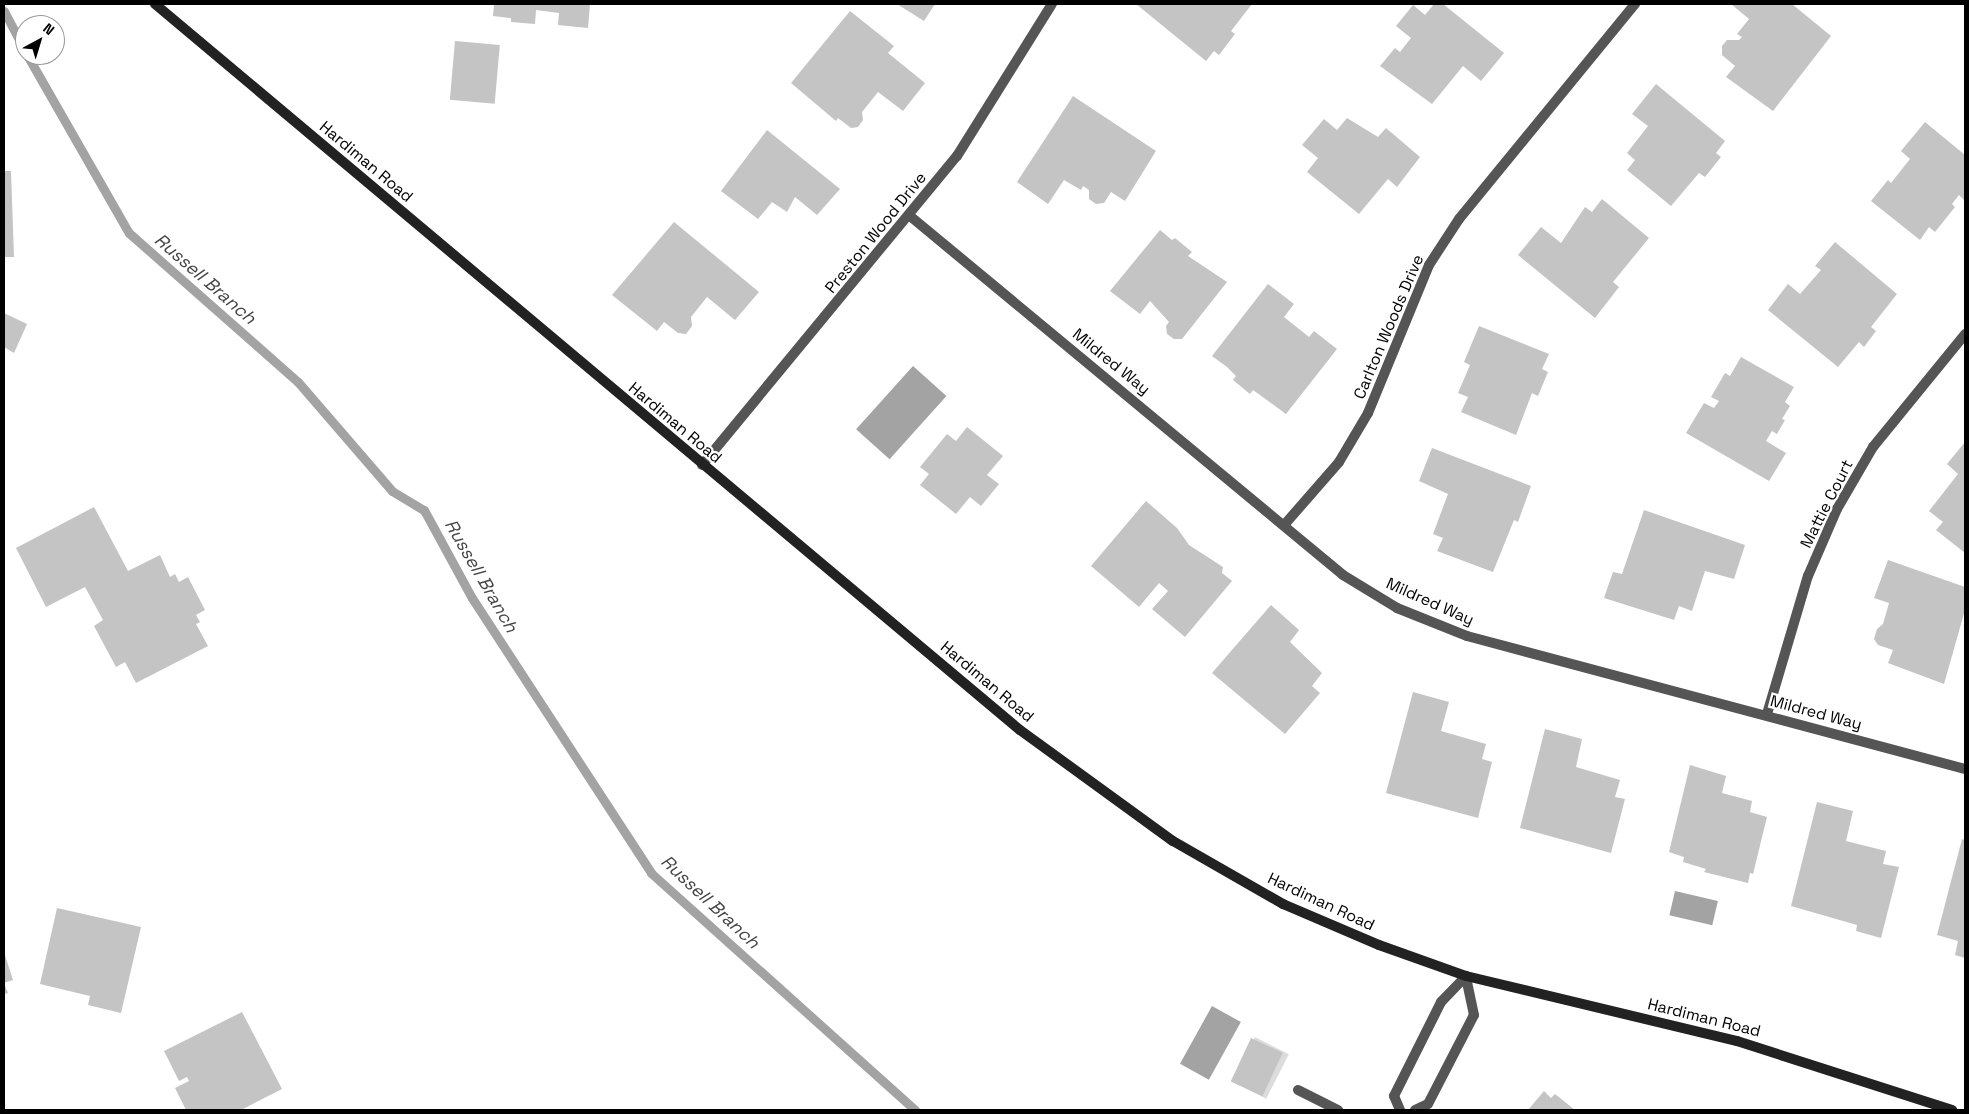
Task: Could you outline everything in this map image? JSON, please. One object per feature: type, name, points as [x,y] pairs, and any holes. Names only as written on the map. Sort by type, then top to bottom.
[{"type":"street","name":"Hardiman Road","points":[[154,4],[702,466],[1020,730],[1173,841],[1283,904],[1379,945],[1466,976],[1737,1041],[1952,1110]]},
{"type":"street","name":"Preston Wood Drive","points":[[702,466],[910,216],[957,156],[1052,4]]},
{"type":"street","name":"Carlton Woods Drive","points":[[1285,524],[1339,462],[1368,413],[1429,265],[1458,219],[1636,4]]},
{"type":"street","name":"Mildred Way","points":[[910,216],[1285,524],[1343,575],[1397,608],[1467,636],[1767,714],[1965,769]]},
{"type":"street","name":"Mattie Court","points":[[1767,714],[1808,576],[1837,508],[1873,447],[1965,334]]},
{"type":"street","points":[[1400,1110],[1394,1096],[1441,1002],[1466,976]]},
{"type":"street","points":[[1415,1110],[1428,1104],[1474,1015],[1466,976]]},
{"type":"street","points":[[1298,1090],[1338,1110]]},
{"type":"shaded area","points":[[913,366],[946,396],[890,459],[856,429]]},
{"type":"shaded area","points":[[1675,891],[1718,901],[1712,925],[1669,915]]},
{"type":"shaded area","points":[[1212,1006],[1241,1022],[1209,1080],[1180,1064]]},
{"type":"shaded area","points":[[1255,1037],[1289,1054],[1266,1099],[1232,1082]]},
{"type":"building","points":[[494,4],[590,4],[588,28],[558,25],[559,13],[536,10],[535,24],[511,22],[511,18],[493,16]]},
{"type":"building","points":[[897,4],[935,4],[924,21]]},
{"type":"building","points":[[1136,4],[1252,4],[1231,31],[1235,34],[1219,55],[1214,51],[1206,61]]},
{"type":"building","points":[[1434,4],[1443,4],[1504,53],[1481,81],[1463,66],[1432,104],[1380,66],[1395,48],[1400,52],[1411,38],[1396,26],[1413,5],[1425,15]]},
{"type":"building","points":[[1731,4],[1792,4],[1831,36],[1773,111],[1726,77],[1735,66],[1722,55],[1722,46],[1727,40],[1739,40],[1742,37],[1737,34],[1749,19]]},
{"type":"building","points":[[850,11],[894,46],[888,53],[925,83],[903,111],[878,92],[862,112],[863,120],[858,127],[851,128],[838,118],[836,121],[791,83]]},
{"type":"building","points":[[455,41],[500,45],[495,104],[450,100]]},
{"type":"building","points":[[1656,84],[1725,141],[1716,153],[1721,157],[1705,177],[1699,173],[1671,206],[1627,170],[1635,160],[1627,153],[1648,126],[1632,114]]},
{"type":"building","points":[[1073,96],[1156,151],[1125,201],[1111,192],[1104,203],[1096,204],[1089,199],[1089,190],[1083,186],[1081,190],[1064,180],[1048,204],[1017,182]]},
{"type":"building","points":[[1347,118],[1378,137],[1386,128],[1420,157],[1397,187],[1388,179],[1359,214],[1307,172],[1318,158],[1302,145],[1324,119],[1337,130]]},
{"type":"building","points":[[1925,122],[1965,155],[1965,201],[1959,195],[1952,204],[1955,207],[1935,232],[1929,227],[1920,240],[1871,201],[1888,180],[1891,183],[1910,159],[1901,151]]},
{"type":"building","points":[[767,130],[840,189],[817,215],[795,197],[787,212],[772,202],[758,219],[721,191]]},
{"type":"building","points":[[4,171],[11,171],[14,257],[4,257]]},
{"type":"building","points":[[1602,199],[1649,238],[1613,282],[1619,287],[1595,318],[1518,255],[1541,227],[1561,243],[1585,207],[1592,212]]},
{"type":"building","points":[[674,222],[759,292],[735,320],[707,297],[691,317],[692,326],[686,334],[678,333],[664,322],[657,331],[612,295]]},
{"type":"building","points":[[1160,230],[1172,240],[1175,238],[1192,252],[1188,256],[1227,282],[1182,339],[1174,339],[1167,334],[1166,326],[1169,322],[1150,301],[1140,314],[1110,291]]},
{"type":"building","points":[[1835,242],[1897,294],[1871,327],[1876,331],[1864,347],[1859,342],[1838,367],[1768,310],[1788,284],[1800,294],[1821,270],[1815,266]]},
{"type":"building","points":[[1268,284],[1294,304],[1284,317],[1309,337],[1314,331],[1337,349],[1286,414],[1253,390],[1250,394],[1233,380],[1236,376],[1227,367],[1212,356]]},
{"type":"building","points":[[4,313],[27,324],[14,353],[4,347]]},
{"type":"building","points":[[1479,326],[1549,354],[1542,369],[1548,372],[1538,396],[1532,393],[1516,435],[1461,412],[1468,397],[1458,393],[1470,365],[1464,362]]},
{"type":"building","points":[[1741,357],[1794,387],[1785,402],[1790,406],[1782,419],[1785,420],[1777,434],[1772,431],[1766,441],[1786,453],[1769,481],[1686,433],[1704,403],[1714,408],[1719,401],[1711,397],[1725,373],[1730,376]]},
{"type":"building","points":[[967,427],[1003,456],[987,475],[999,484],[981,506],[970,497],[956,514],[920,485],[929,474],[920,467],[947,434],[956,441]]},
{"type":"building","points":[[1965,442],[1965,553],[1936,530],[1943,522],[1929,511],[1958,474],[1947,464]]},
{"type":"building","points":[[1432,448],[1531,486],[1518,522],[1514,520],[1493,572],[1437,551],[1443,538],[1433,534],[1448,494],[1419,481]]},
{"type":"building","points":[[1146,501],[1177,528],[1189,545],[1223,567],[1222,573],[1232,581],[1185,637],[1152,609],[1168,591],[1159,583],[1139,607],[1091,566]]},
{"type":"building","points":[[94,507],[128,571],[160,555],[170,577],[175,574],[179,582],[188,577],[205,610],[196,615],[200,622],[196,624],[208,646],[136,683],[125,662],[116,667],[94,626],[103,620],[85,587],[46,607],[16,548]]},
{"type":"building","points":[[1644,510],[1745,545],[1734,579],[1705,571],[1692,611],[1679,606],[1674,620],[1604,598],[1613,572],[1622,574]]},
{"type":"building","points":[[1888,560],[1965,587],[1965,610],[1944,684],[1888,663],[1893,650],[1878,645],[1874,639],[1877,629],[1883,624],[1889,603],[1874,598]]},
{"type":"building","points":[[1271,605],[1299,630],[1290,642],[1322,673],[1312,686],[1320,693],[1285,734],[1212,673]]},
{"type":"building","points":[[1413,692],[1449,702],[1441,731],[1486,744],[1482,759],[1492,762],[1478,818],[1386,793]]},
{"type":"building","points":[[1545,729],[1582,739],[1576,767],[1620,780],[1615,797],[1625,799],[1611,853],[1520,828]]},
{"type":"building","points":[[1690,765],[1726,776],[1722,793],[1752,801],[1750,812],[1767,817],[1753,874],[1750,873],[1748,883],[1704,872],[1706,869],[1683,862],[1684,857],[1669,852]]},
{"type":"building","points":[[1817,802],[1853,811],[1846,841],[1886,851],[1883,864],[1899,867],[1881,938],[1856,931],[1857,925],[1791,906]]},
{"type":"building","points":[[1962,839],[1965,840],[1965,958],[1955,955],[1958,941],[1937,935]]},
{"type":"building","points":[[57,908],[141,927],[121,1013],[88,1005],[90,996],[40,984]]},
{"type":"building","points":[[4,952],[13,980],[4,983]]},
{"type":"building","points":[[4,983],[8,993],[4,994]]},
{"type":"building","points":[[242,1012],[282,1089],[241,1110],[186,1110],[175,1088],[189,1081],[187,1077],[179,1081],[164,1051]]},
{"type":"building","points":[[1251,1038],[1283,1053],[1262,1096],[1231,1082]]},
{"type":"building","points":[[1544,1091],[1551,1098],[1555,1094],[1575,1110],[1528,1110]]},
{"type":"waterway","name":"Russell Branch","points":[[4,11],[15,32]]},
{"type":"waterway","name":"Russell Branch","points":[[33,65],[129,233],[298,382],[392,491],[424,510],[472,598],[651,873],[915,1110]]}]
